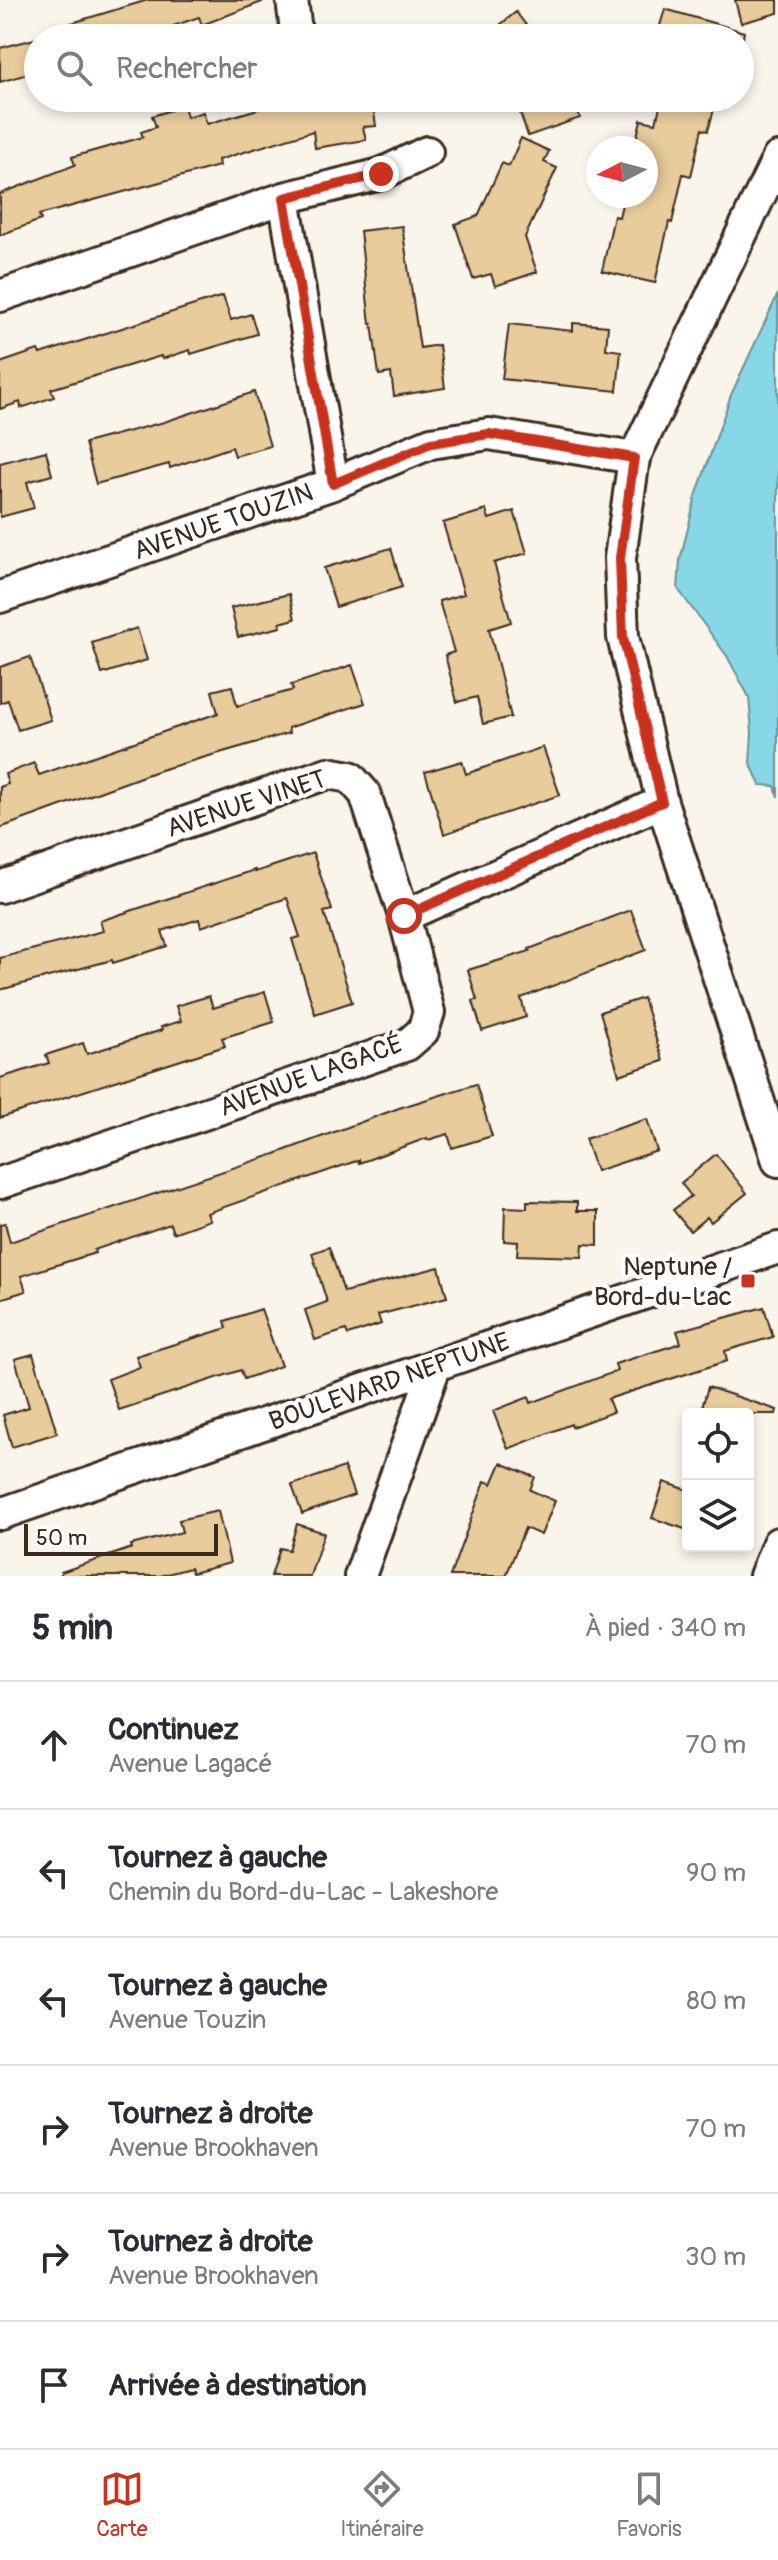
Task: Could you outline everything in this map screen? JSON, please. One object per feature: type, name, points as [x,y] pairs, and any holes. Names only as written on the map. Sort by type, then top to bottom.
[{"type":"street","points":[[0,296],[284,198],[381,174],[427,152]]},
{"type":"street","points":[[778,158],[634,458],[620,558],[623,637],[662,802],[778,1161]]},
{"type":"street","points":[[284,198],[333,484]]},
{"type":"street","name":"AVENUE TOUZIN","points":[[0,597],[333,484],[431,443],[489,434],[634,458]]},
{"type":"street","name":"AVENUE VINET","points":[[0,887],[328,773],[350,777],[365,794],[404,916]]},
{"type":"street","points":[[404,916],[662,802]]},
{"type":"street","name":"AVENUE LAGACÉ","points":[[0,1183],[407,1045],[423,1031],[429,1012],[404,916]]},
{"type":"street","name":"BOULEVARD NEPTUNE","points":[[0,1514],[778,1248]]},
{"type":"street","points":[[360,1576],[436,1364]]},
{"type":"street","points":[[765,1576],[778,1543]]},
{"type":"water","points":[[778,294],[778,797],[775,786],[760,785],[750,762],[752,733],[749,697],[727,656],[678,589],[680,560],[696,496],[731,395]]},
{"type":"building","points":[[148,0],[262,0],[205,24],[199,17],[179,24],[68,24]]},
{"type":"building","points":[[735,0],[778,0],[778,13],[741,23]]},
{"type":"building","points":[[665,9],[717,24],[660,24]]},
{"type":"building","points":[[516,12],[525,24],[501,24]]},
{"type":"building","points":[[24,42],[24,75],[0,82],[0,48]]},
{"type":"building","points":[[165,112],[186,112],[187,117],[203,112],[207,124],[248,112],[374,112],[376,126],[363,127],[366,140],[315,148],[313,131],[218,160],[219,166],[39,215],[41,220],[0,235],[0,194],[75,165],[72,157],[143,137],[141,132],[156,127],[152,116]]},
{"type":"building","points":[[520,112],[578,112],[580,118],[528,136]]},
{"type":"building","points":[[659,112],[713,112],[708,131],[702,129],[691,176],[683,174],[655,283],[602,271],[614,216],[619,217],[621,208],[658,208],[658,136],[637,136],[641,120],[656,123]]},
{"type":"building","points":[[521,138],[549,151],[544,162],[557,168],[525,237],[537,272],[495,286],[491,274],[473,279],[455,224],[478,216],[502,163],[509,166]]},
{"type":"building","points":[[402,226],[420,348],[439,345],[445,388],[394,396],[391,373],[379,375],[360,231]]},
{"type":"building","points":[[223,296],[231,320],[251,314],[257,334],[191,354],[190,350],[162,359],[161,356],[51,389],[54,397],[21,408],[20,402],[0,409],[0,363],[38,350],[40,354]]},
{"type":"building","points":[[573,323],[608,326],[606,349],[621,351],[617,391],[502,379],[509,324],[573,331]]},
{"type":"building","points":[[254,392],[270,446],[235,456],[232,447],[170,468],[169,464],[96,484],[85,443],[164,422]]},
{"type":"building","points":[[46,451],[52,475],[27,482],[34,508],[0,517],[0,463]]},
{"type":"building","points":[[486,510],[489,519],[514,511],[527,553],[494,563],[511,622],[489,629],[511,717],[483,724],[477,697],[457,702],[445,655],[454,652],[439,601],[464,594],[443,523]]},
{"type":"building","points":[[391,548],[402,587],[336,607],[324,568]]},
{"type":"building","points":[[289,594],[295,619],[280,623],[281,627],[238,637],[231,608]]},
{"type":"building","points":[[137,628],[147,660],[102,674],[92,643]]},
{"type":"building","points":[[30,657],[51,720],[18,730],[8,700],[0,703],[0,667]]},
{"type":"building","points":[[352,665],[365,703],[288,728],[289,733],[157,771],[0,828],[0,787],[8,784],[5,774],[34,763],[39,775],[218,713],[212,691],[232,686],[237,706],[293,690],[291,685]]},
{"type":"building","points":[[543,747],[560,795],[444,834],[425,772],[462,761],[466,774]]},
{"type":"building","points":[[313,853],[332,910],[324,912],[352,1002],[315,1014],[292,939],[300,937],[287,898],[201,927],[199,919],[162,931],[167,946],[113,963],[112,960],[0,990],[0,958],[103,931],[100,921]]},
{"type":"building","points":[[631,910],[646,950],[521,998],[526,1017],[482,1031],[468,970],[530,951]]},
{"type":"building","points":[[265,992],[274,1022],[222,1038],[225,1046],[0,1118],[0,1078],[49,1063],[46,1055],[83,1043],[87,1054],[162,1030],[161,1027],[181,1021],[176,1006],[209,996],[213,1008]]},
{"type":"building","points":[[643,998],[663,1061],[619,1075],[600,1012]]},
{"type":"building","points":[[476,1084],[492,1136],[452,1148],[448,1134],[427,1138],[359,1163],[359,1160],[207,1213],[210,1220],[173,1233],[170,1224],[94,1250],[95,1253],[21,1276],[26,1291],[0,1299],[0,1224],[5,1223],[10,1242]]},
{"type":"building","points":[[647,1119],[657,1151],[596,1171],[585,1139]]},
{"type":"building","points":[[716,1154],[747,1193],[711,1222],[707,1217],[690,1231],[673,1210],[691,1196],[681,1183]]},
{"type":"building","points":[[527,1201],[577,1202],[577,1211],[598,1211],[598,1245],[583,1244],[582,1257],[517,1255],[518,1242],[504,1241],[505,1207],[527,1208]]},
{"type":"building","points":[[329,1247],[344,1292],[439,1267],[447,1297],[378,1315],[381,1324],[348,1335],[346,1330],[315,1340],[305,1310],[327,1302],[312,1253]]},
{"type":"building","points":[[764,1307],[773,1337],[725,1351],[727,1361],[608,1399],[613,1412],[572,1427],[571,1424],[508,1449],[493,1411],[529,1397],[531,1403],[617,1371],[615,1364],[681,1343],[677,1331]]},
{"type":"building","points":[[261,1309],[281,1366],[244,1379],[241,1370],[119,1410],[108,1379],[140,1367],[136,1356],[227,1328],[225,1321]]},
{"type":"building","points":[[33,1354],[57,1433],[12,1447],[3,1415],[29,1407],[15,1359]]},
{"type":"building","points":[[708,1387],[777,1410],[776,1414],[754,1414],[754,1408],[702,1408]]},
{"type":"building","points":[[501,1463],[535,1477],[530,1490],[555,1501],[541,1535],[525,1528],[506,1576],[450,1576],[485,1481],[492,1484]]},
{"type":"building","points":[[344,1467],[354,1495],[302,1514],[292,1485]]},
{"type":"building","points":[[664,1482],[682,1488],[682,1528],[652,1518]]},
{"type":"building","points":[[218,1511],[230,1563],[192,1573],[190,1568],[160,1576],[61,1576],[61,1572],[132,1548],[131,1545],[182,1532],[179,1520]]},
{"type":"building","points":[[297,1524],[324,1533],[310,1576],[271,1576],[280,1548],[289,1550]]},
{"type":"place","name":"Neptune / Bord-du-Lac","points":[[748,1281]]},
{"type":"route","points":[[381,174],[284,198],[333,484],[431,443],[489,434],[634,458],[620,558],[623,637],[662,802],[404,916]]}]
